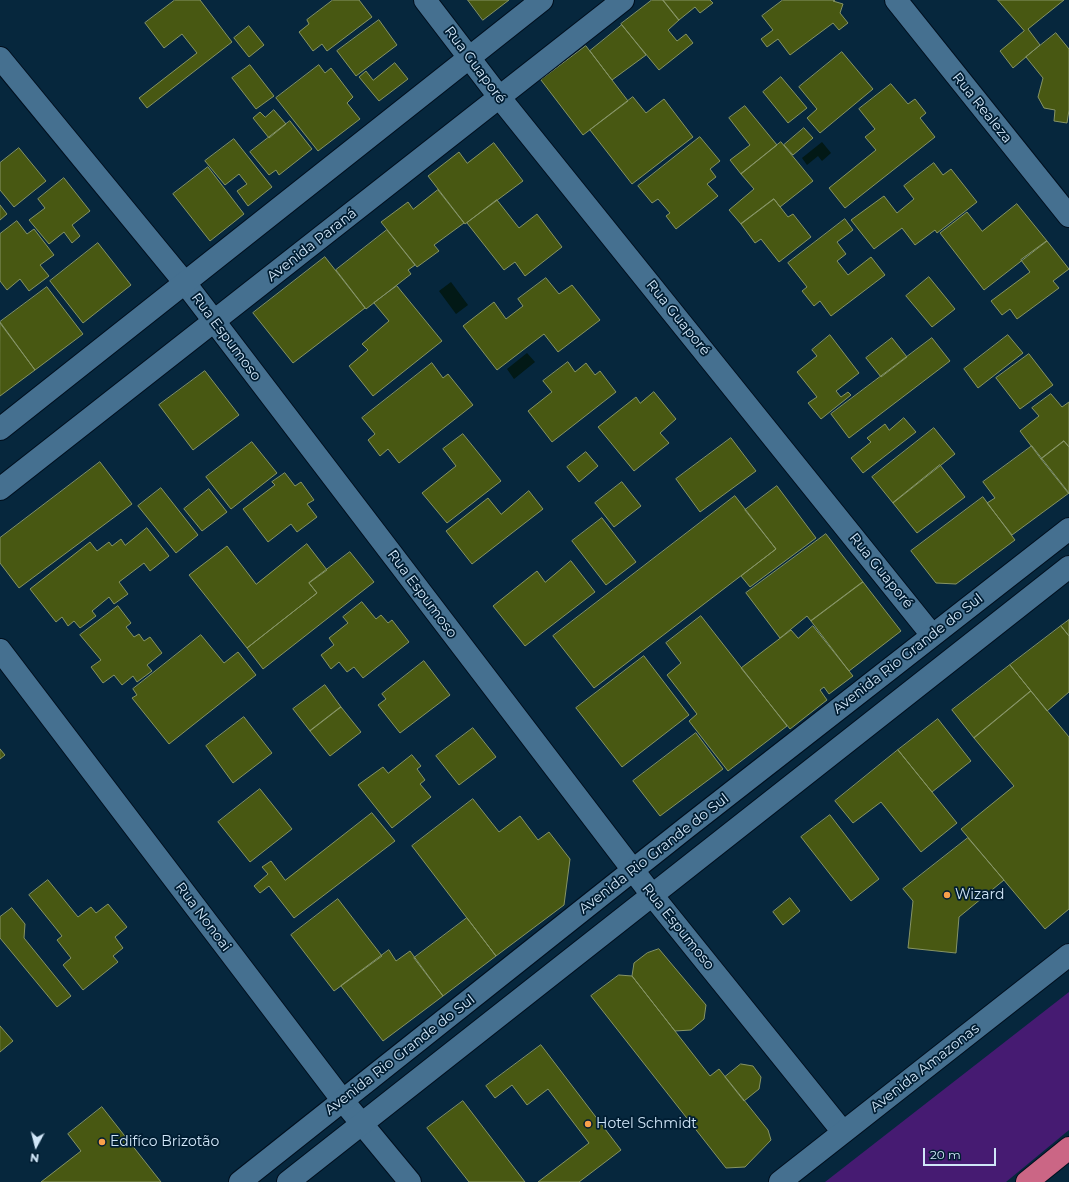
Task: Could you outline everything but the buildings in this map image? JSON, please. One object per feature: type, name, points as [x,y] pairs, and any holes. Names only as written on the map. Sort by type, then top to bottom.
[{"type":"highway","points":[[1027,1182],[1069,1148]]},
{"type":"street","name":"Rua Guaporé","points":[[425,0],[500,98],[932,635]]},
{"type":"street","points":[[0,429],[542,0]]},
{"type":"street","name":"Avenida Paraná","points":[[0,489],[623,0]]},
{"type":"street","name":"Rua Realeza","points":[[896,0],[1069,216]]},
{"type":"street","name":"Rua Espumoso","points":[[0,58],[185,283],[652,895],[843,1132]]},
{"type":"street","name":"Avenida Rio Grande do Sul","points":[[240,1182],[633,870],[1069,529]]},
{"type":"street","points":[[288,1182],[1069,567]]},
{"type":"street","name":"Rua Nonoai","points":[[0,650],[343,1101],[410,1182]]},
{"type":"street","name":"Avenida Amazonas","points":[[780,1182],[1069,955]]},
{"type":"shaded area","points":[[822,142],[831,153],[822,161],[818,156],[807,165],[802,158]]},
{"type":"shaded area","points":[[451,282],[468,305],[456,314],[439,291]]},
{"type":"shaded area","points":[[527,353],[535,362],[514,379],[507,369]]},
{"type":"shaded area","points":[[1069,992],[1069,1130],[1006,1182],[825,1182]]},
{"type":"place","name":"Wizard","points":[[947,895]]},
{"type":"place","name":"Hotel Schmidt","points":[[588,1124]]},
{"type":"place","name":"Edifíco Brizotão","points":[[102,1142]]}]
